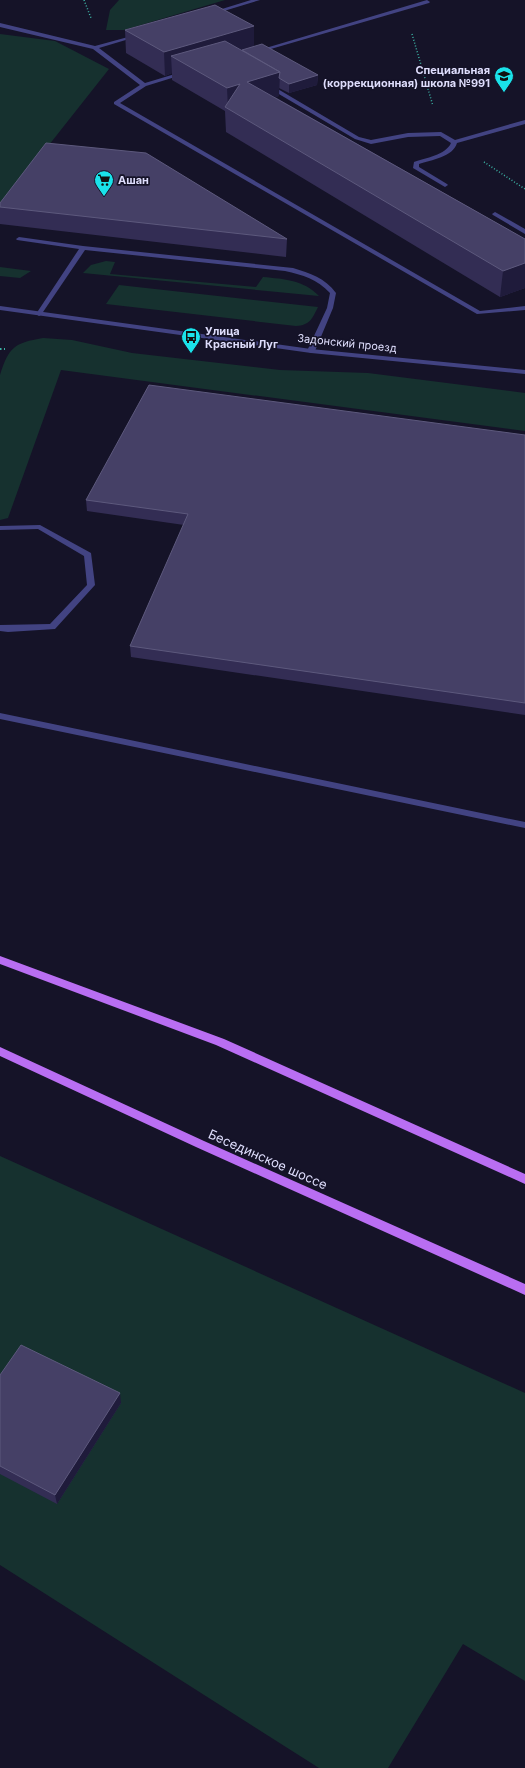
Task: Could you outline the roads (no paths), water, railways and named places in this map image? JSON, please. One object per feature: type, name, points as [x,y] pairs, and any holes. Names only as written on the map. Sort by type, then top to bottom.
[{"type":"main road","points":[[0,960],[220,1042],[525,1178]]},
{"type":"main road","name":"Бесединское шоссе","points":[[0,1051],[200,1144],[525,1290]]},
{"type":"street","points":[[204,16],[257,0]]},
{"type":"street","points":[[248,54],[427,2]]},
{"type":"street","points":[[0,25],[95,48],[144,85]]},
{"type":"street","points":[[95,48],[143,34]]},
{"type":"street","points":[[189,72],[144,85],[116,103],[479,313],[525,308]]},
{"type":"street","points":[[260,81],[357,138],[371,142],[408,135],[440,134],[454,142],[525,122]]},
{"type":"street","points":[[444,185],[416,168],[416,163],[443,154],[453,146],[454,142]]},
{"type":"street","points":[[495,214],[525,232]]},
{"type":"street","points":[[19,239],[84,248],[285,269],[307,274],[324,283],[333,293],[330,308],[311,351]]},
{"type":"street","points":[[39,314],[84,248]]},
{"type":"street","name":"Задонский проезд","points":[[0,308],[311,351],[525,372]]},
{"type":"street","points":[[0,528],[40,527],[88,555],[91,585],[52,627],[0,628]]},
{"type":"street","points":[[0,716],[525,825]]},
{"type":"place","name":"Специальная (коррекционная) школа №991","points":[[504,93]]},
{"type":"place","name":"Ашан","points":[[104,197]]},
{"type":"place","name":"Улица Красный Луг","points":[[191,354]]}]
